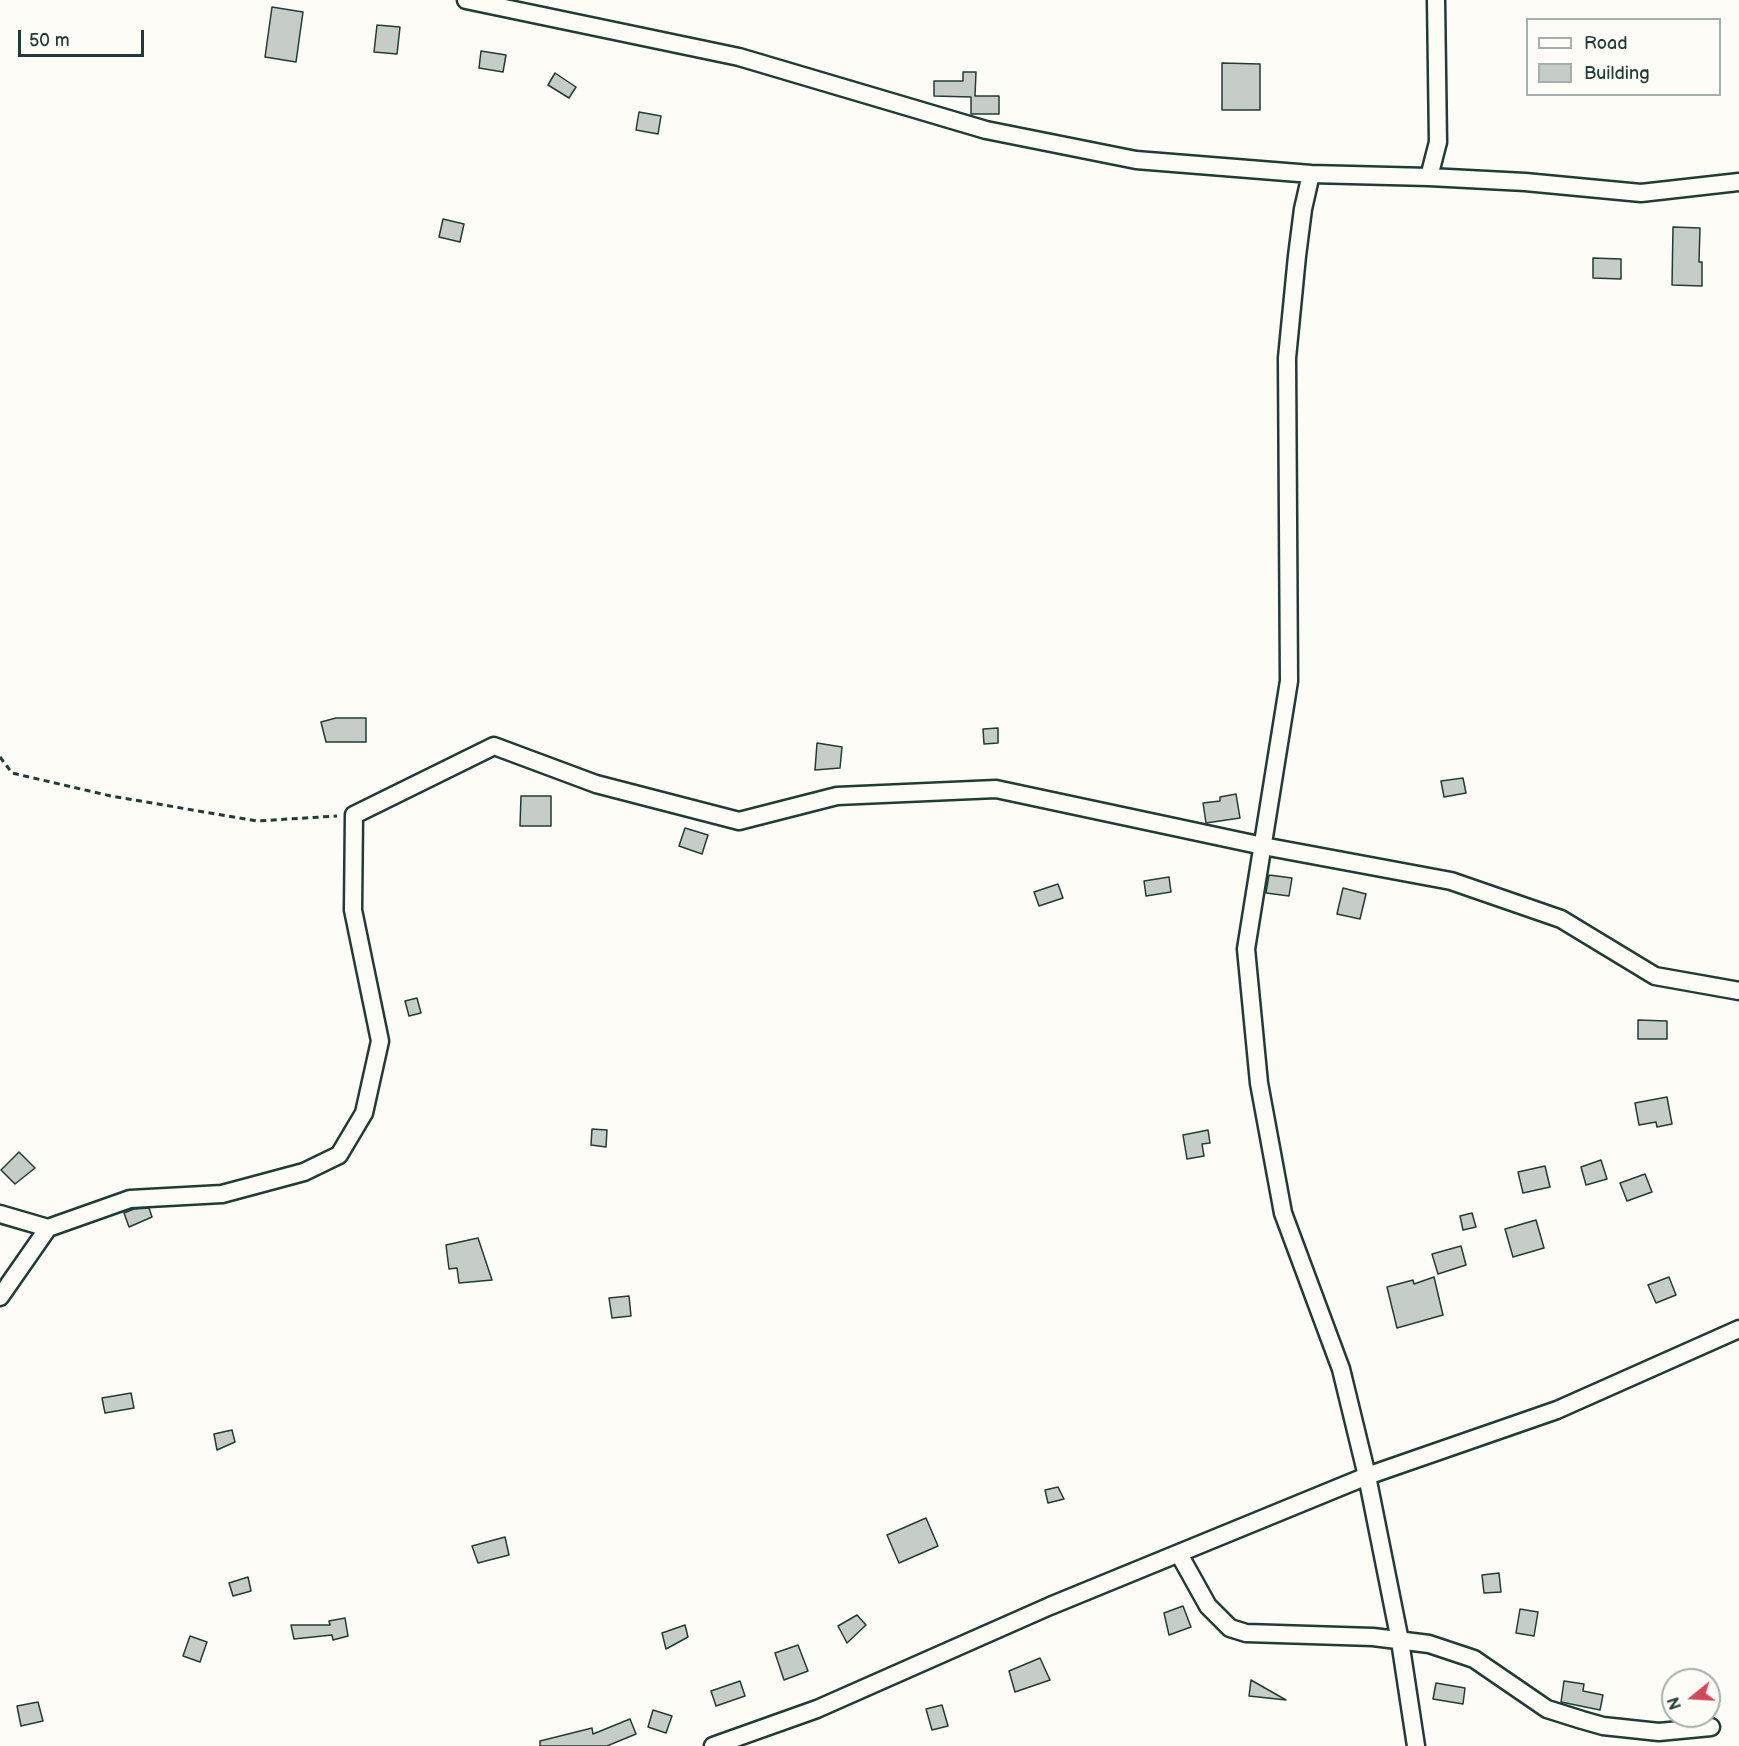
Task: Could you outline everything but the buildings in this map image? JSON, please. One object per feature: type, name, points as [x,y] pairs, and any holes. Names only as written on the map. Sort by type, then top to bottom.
[{"type":"street","points":[[466,0],[739,57],[986,130],[1136,160],[1311,174],[1525,182],[1641,193],[1739,182]]},
{"type":"street","points":[[1429,177],[1437,142],[1436,0]]},
{"type":"street","points":[[1311,174],[1303,209],[1287,358],[1289,681],[1246,949],[1259,1083],[1283,1213],[1341,1369],[1367,1476],[1400,1641],[1416,1746]]},
{"type":"street","points":[[0,1297],[48,1228],[130,1199],[222,1194],[304,1172],[339,1155],[364,1113],[380,1041],[353,910],[354,815],[494,746],[596,784],[739,821],[837,796],[996,789],[1263,846],[1451,882],[1561,919],[1655,976],[1739,991]]},
{"type":"street","points":[[0,1214],[48,1228]]},
{"type":"street","points":[[713,1746],[817,1709],[1050,1606],[1367,1476],[1557,1410],[1739,1329]]},
{"type":"street","points":[[1179,1554],[1208,1606],[1230,1628],[1246,1633],[1373,1637],[1429,1644],[1474,1659],[1548,1709],[1593,1723],[1630,1730],[1659,1732],[1700,1728]]},
{"type":"path","points":[[0,757],[12,773],[111,796],[257,821],[354,815]]}]
